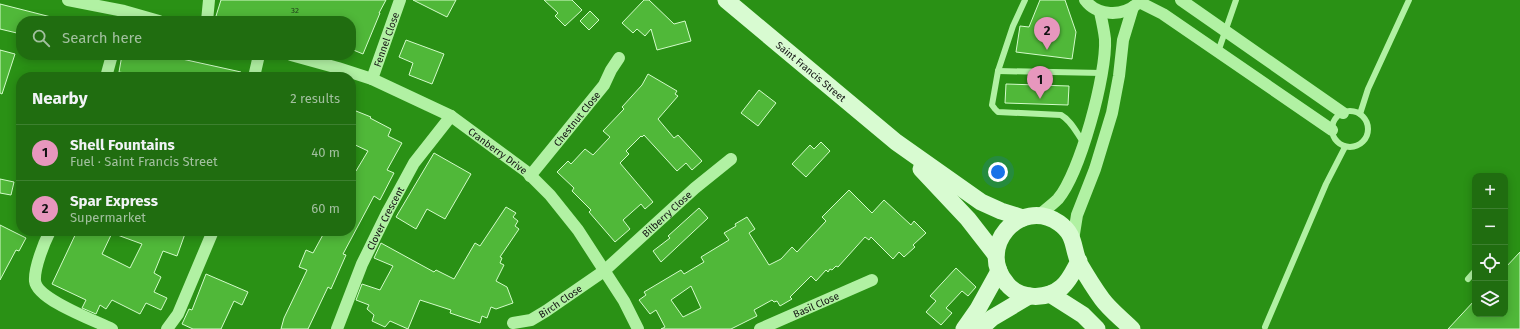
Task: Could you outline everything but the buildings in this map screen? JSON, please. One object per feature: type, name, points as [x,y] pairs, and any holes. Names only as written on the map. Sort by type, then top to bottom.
[{"type":"street","points":[[68,0],[123,16]]},
{"type":"street","points":[[207,16],[209,0]]},
{"type":"street","name":"Fennel Close","points":[[372,79],[400,0]]},
{"type":"street","name":"Saint Francis Street","points":[[726,0],[896,142],[980,202],[1002,211],[1058,223],[1067,230],[1073,240],[1079,261],[1102,299],[1132,329]]},
{"type":"street","points":[[1084,0],[1100,12],[1122,12],[1138,3]]},
{"type":"street","points":[[1181,0],[1343,113]]},
{"type":"street","points":[[1138,3],[1163,14],[1332,130]]},
{"type":"street","points":[[1073,240],[1077,215],[1095,169],[1112,113],[1119,76],[1123,40],[1138,3]]},
{"type":"street","points":[[964,329],[978,309],[997,263],[998,243],[1004,232],[1012,224],[1031,217],[1058,199],[1068,183],[1084,144],[1102,73],[1105,40],[1100,12]]},
{"type":"street","name":"Chestnut Close","points":[[530,176],[604,85],[619,58]]},
{"type":"street","points":[[107,72],[111,60]]},
{"type":"street","points":[[255,72],[258,60]]},
{"type":"street","name":"Cranberry Drive","points":[[308,60],[348,72]]},
{"type":"street","name":"Cranberry Drive","points":[[356,74],[372,79],[451,116],[530,176],[550,196],[578,230],[624,301],[638,329]]},
{"type":"street","points":[[1280,94],[1289,75]]},
{"type":"street","name":"Clover Crescent","points":[[336,329],[362,264],[388,211],[414,163],[451,116]]},
{"type":"street","name":"Saint Francis Street","points":[[896,142],[968,219],[997,263],[1002,278],[1010,288],[1022,295],[1036,297],[1050,294]]},
{"type":"street","name":"Bilberry Close","points":[[604,270],[695,188],[731,159]]},
{"type":"street","points":[[47,236],[36,269],[35,282],[41,293],[52,301],[112,329]]},
{"type":"street","points":[[168,329],[178,314],[211,236]]},
{"type":"street","points":[[1079,261],[1071,276],[1062,287],[1050,294],[1083,315],[1097,329]]},
{"type":"street","name":"Birch Close","points":[[513,323],[531,320],[604,270]]},
{"type":"street","name":"Basil Close","points":[[760,329],[872,280]]},
{"type":"street","points":[[980,329],[992,318],[1029,296]]},
{"type":"lane","points":[[1025,0],[1013,26],[998,71],[992,105],[998,112],[1062,115],[1066,117],[1073,126],[1084,144]]},
{"type":"lane","points":[[1218,52],[1236,0]]},
{"type":"lane","points":[[1360,114],[1368,89],[1409,0]]},
{"type":"lane","points":[[998,71],[1102,73]]},
{"type":"lane","points":[[1354,112],[1360,114],[1367,123],[1367,135],[1360,144],[1345,146],[1334,138],[1332,130],[1334,121],[1343,113],[1354,112]]},
{"type":"lane","points":[[1265,328],[1326,184],[1345,146]]},
{"type":"lane","points":[[1468,279],[1472,274]]},
{"type":"place","name":"Spar Express","points":[[1047,50]]},
{"type":"place","name":"Shell Fountains","points":[[1040,99]]}]
